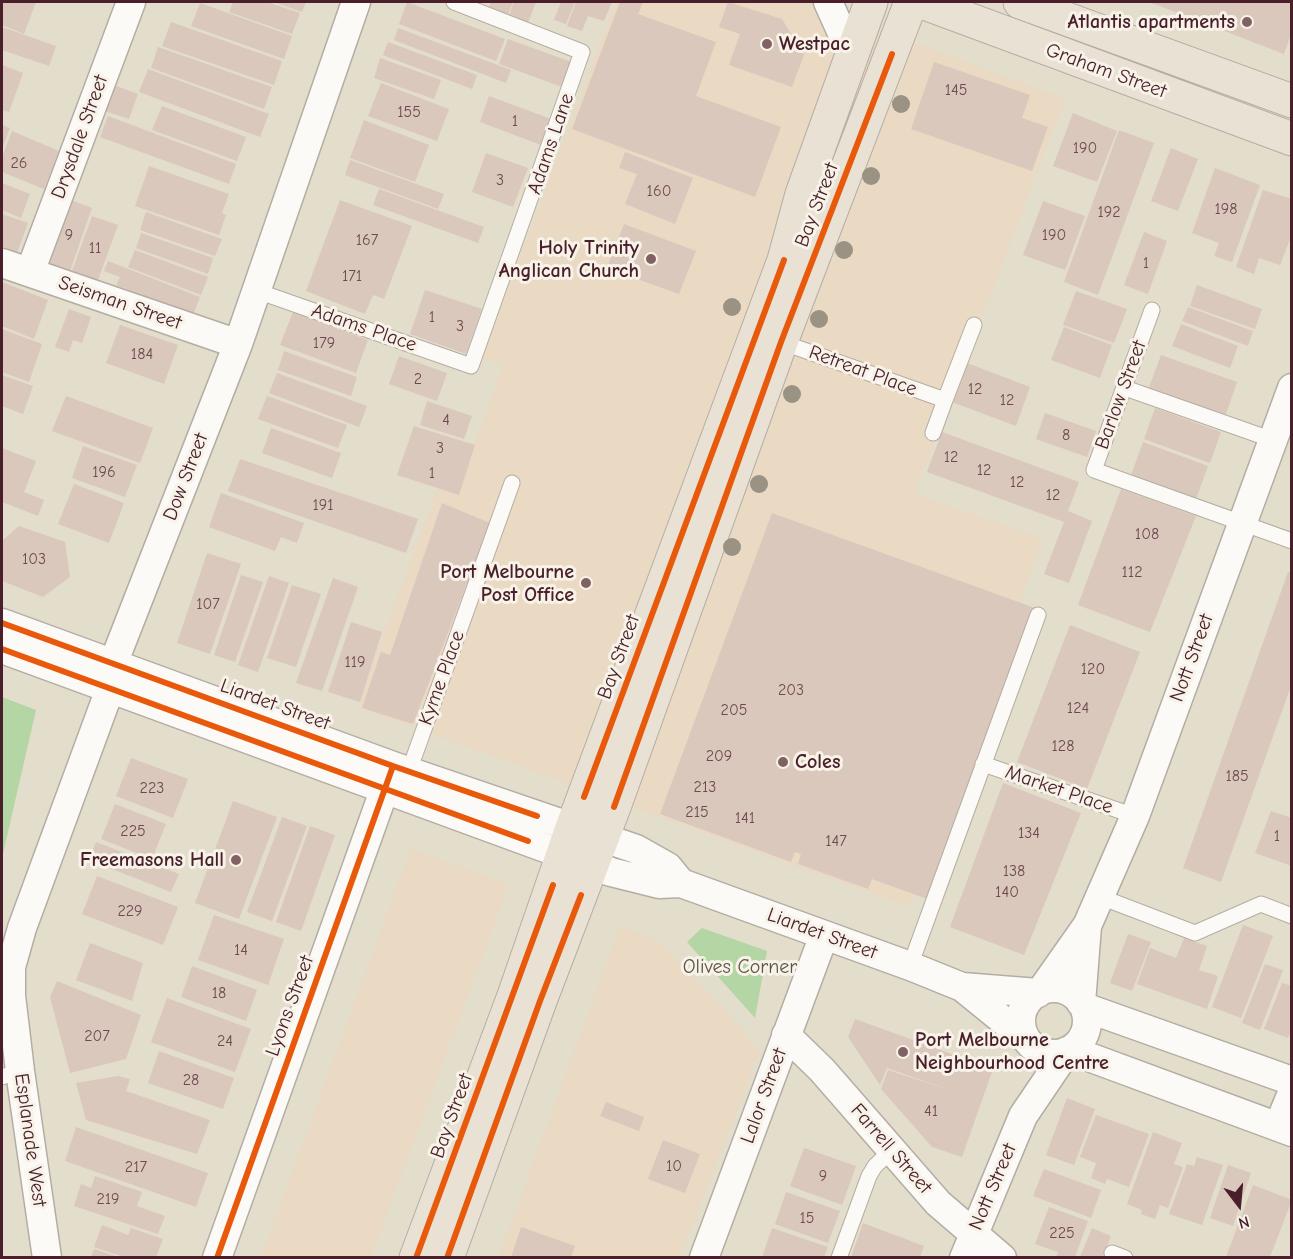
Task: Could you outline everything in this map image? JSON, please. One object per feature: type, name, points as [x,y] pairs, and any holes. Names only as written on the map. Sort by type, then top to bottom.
[{"type":"main road","name":"Bay Street","points":[[447,1257],[528,997],[784,260],[802,194],[850,53],[871,2]]},
{"type":"main road","points":[[871,2],[884,29],[892,54]]},
{"type":"main road","name":"Bay Street","points":[[582,846],[782,342],[911,2]]},
{"type":"main road","name":"Graham Street","points":[[922,2],[1292,139]]},
{"type":"main road","name":"Graham Street","points":[[1020,2],[1292,101]]},
{"type":"main road","name":"Bay Street","points":[[416,1257],[528,997]]},
{"type":"street","name":"Drysdale Street","points":[[30,272],[131,2]]},
{"type":"street","name":"Dow Street","points":[[15,951],[111,676],[238,344],[356,2]]},
{"type":"street","points":[[828,2],[850,53]]},
{"type":"street","name":"Seisman Street","points":[[2,263],[238,344]]},
{"type":"street","name":"Nott Street","points":[[1040,992],[1087,926],[1098,896],[1135,816],[1240,522],[1292,388]]},
{"type":"street","name":"Liardet Street","points":[[2,623],[111,676]]},
{"type":"street","name":"Liardet Street","points":[[2,649],[111,676],[395,776],[582,846],[636,849],[668,867],[681,883],[962,987],[1026,1039]]},
{"type":"street","name":"Lyons Street","points":[[217,1257],[395,776]]},
{"type":"street","name":"Nott Street","points":[[1082,1005],[1087,926]]},
{"type":"street","name":"Lalor Street","points":[[704,1257],[824,935]]},
{"type":"street","name":"Esplanade West","points":[[15,951],[10,977],[11,1074],[47,1257]]},
{"type":"street","name":"Liardet Street","points":[[962,987],[1040,992]]},
{"type":"street","points":[[1292,1081],[1082,1005],[1064,990],[1051,988],[1040,992],[1028,1001],[1022,1013],[1022,1026],[1026,1039],[1035,1048],[1047,1053],[1068,1051],[1285,1130],[1292,1093]]},
{"type":"street","points":[[1068,1051],[1085,1033],[1087,1020],[1082,1005]]},
{"type":"street","name":"Farrell Street","points":[[786,1035],[822,1070],[938,1203],[969,1245],[1002,1257]]},
{"type":"street","name":"Nott Street","points":[[1023,1116],[1029,1077],[1026,1039]]},
{"type":"street","name":"Nott Street","points":[[969,1245],[1023,1116],[1068,1051]]},
{"type":"lane","name":"Adams Lane","points":[[454,2],[582,52],[471,366]]},
{"type":"lane","name":"Adams Place","points":[[257,291],[471,366]]},
{"type":"lane","name":"Barlow Street","points":[[1152,310],[1094,470],[1240,522]]},
{"type":"lane","points":[[933,433],[974,325]]},
{"type":"lane","name":"Retreat Place","points":[[782,342],[945,400]]},
{"type":"lane","points":[[1125,388],[1273,440]]},
{"type":"lane","name":"Kyme Place","points":[[395,776],[512,483]]},
{"type":"lane","points":[[1240,522],[1292,541]]},
{"type":"lane","points":[[910,966],[1038,615]]},
{"type":"lane","name":"Market Place","points":[[984,764],[1135,816]]},
{"type":"lane","points":[[1098,896],[1195,933],[1261,904],[1292,916]]},
{"type":"lane","points":[[839,1257],[869,1176],[875,1166],[891,1151]]},
{"type":"shaded area","points":[[616,2],[808,2],[1065,99],[915,494],[1043,539],[909,907],[357,707],[441,479],[460,483],[503,366],[482,358]]},
{"type":"shaded area","points":[[411,848],[509,885],[371,1257],[261,1257]]},
{"type":"shaded area","points":[[620,926],[661,942],[760,1050],[680,1257],[498,1258]]},
{"type":"green space","points":[[2,697],[36,710],[2,858]]},
{"type":"green space","name":"Olives Corner","points":[[702,928],[767,951],[755,1018],[687,942]]},
{"type":"building","points":[[2,2],[36,2],[24,34],[2,25]]},
{"type":"building","points":[[233,2],[267,2],[300,13],[292,34],[229,12]]},
{"type":"building","points":[[274,2],[306,2],[302,12]]},
{"type":"building","points":[[407,2],[505,39],[496,61],[399,24]]},
{"type":"building","points":[[491,2],[513,2],[506,20],[487,13]]},
{"type":"building","points":[[514,2],[536,2],[526,28],[507,21]]},
{"type":"building","points":[[561,2],[575,2],[566,24],[554,20]]},
{"type":"building","points":[[576,2],[612,2],[604,21],[588,16],[582,31],[567,26]]},
{"type":"building","points":[[620,2],[643,2],[638,14],[716,42],[696,96],[781,127],[755,197],[572,129]]},
{"type":"building","name":"Westpac","points":[[728,2],[782,19],[804,55],[792,87],[729,65],[740,34],[719,27]]},
{"type":"building","name":"Atlantis apartments","points":[[1149,2],[1292,2],[1292,31],[1284,54]]},
{"type":"building","points":[[200,3],[292,36],[284,59],[191,26]]},
{"type":"building","points":[[171,22],[282,61],[274,85],[162,46]]},
{"type":"building","points":[[2,27],[56,46],[49,66],[2,50]]},
{"type":"building","points":[[398,28],[511,70],[506,83],[394,40]]},
{"type":"building","points":[[508,39],[574,63],[565,88],[499,64]]},
{"type":"building","points":[[388,42],[477,75],[472,89],[383,55]]},
{"type":"building","points":[[158,47],[272,87],[264,109],[151,68]]},
{"type":"building","points":[[380,58],[441,80],[434,99],[374,78]]},
{"type":"building","points":[[934,62],[1030,95],[1022,118],[1048,127],[1032,171],[911,129]]},
{"type":"building","points":[[2,65],[23,73],[9,112],[2,110]]},
{"type":"building","points":[[148,69],[269,114],[260,137],[139,92]]},
{"type":"building","points":[[381,83],[449,109],[437,141],[368,116]]},
{"type":"building","points":[[111,84],[138,94],[129,119],[102,110]]},
{"type":"building","points":[[489,96],[551,119],[541,145],[480,122]]},
{"type":"building","points":[[162,106],[246,137],[237,161],[152,130]]},
{"type":"building","points":[[1073,113],[1117,131],[1097,182],[1053,166]]},
{"type":"building","points":[[108,116],[236,164],[229,184],[100,137]]},
{"type":"building","points":[[364,120],[429,145],[415,182],[350,158]]},
{"type":"building","points":[[2,125],[10,128],[2,149]]},
{"type":"building","points":[[1119,130],[1154,143],[1098,295],[1064,282]]},
{"type":"building","points":[[12,131],[59,151],[44,189],[2,172],[2,157]]},
{"type":"building","points":[[1171,148],[1198,159],[1178,211],[1151,201]]},
{"type":"building","points":[[625,152],[693,178],[675,224],[625,204],[637,174],[619,168]]},
{"type":"building","points":[[486,153],[528,168],[513,207],[472,192]]},
{"type":"building","points":[[350,160],[444,194],[438,209],[345,175]]},
{"type":"building","points":[[149,166],[229,194],[222,213],[226,215],[219,235],[135,206]]},
{"type":"building","points":[[1215,168],[1260,185],[1232,262],[1214,256],[1219,243],[1192,233]]},
{"type":"building","points":[[2,183],[30,194],[21,218],[2,210]]},
{"type":"building","points":[[379,189],[484,227],[478,243],[373,205]]},
{"type":"building","points":[[1263,190],[1292,199],[1292,234],[1280,265],[1259,258],[1254,274],[1236,267]]},
{"type":"building","points":[[68,199],[92,208],[70,271],[46,262]]},
{"type":"building","points":[[340,200],[412,226],[384,299],[373,295],[365,314],[306,291]]},
{"type":"building","points":[[1043,201],[1085,216],[1065,270],[1023,255]]},
{"type":"building","points":[[146,212],[222,239],[215,256],[140,230]]},
{"type":"building","points":[[2,214],[28,223],[17,253],[2,247]]},
{"type":"building","points":[[92,216],[118,225],[98,280],[72,271]]},
{"type":"building","name":"Holy Trinity Anglican Church","points":[[624,224],[696,251],[679,294],[607,268]]},
{"type":"building","points":[[1144,232],[1167,241],[1148,294],[1124,285]]},
{"type":"building","points":[[141,233],[213,258],[208,274],[136,248]]},
{"type":"building","points":[[135,250],[208,277],[201,295],[128,267]]},
{"type":"building","points":[[108,261],[200,297],[193,315],[116,285],[120,277],[104,271]]},
{"type":"building","points":[[2,282],[48,300],[34,339],[2,326]]},
{"type":"building","points":[[1197,285],[1262,309],[1255,329],[1190,306]]},
{"type":"building","points":[[425,290],[482,309],[466,354],[410,334]]},
{"type":"building","points":[[1076,291],[1127,309],[1114,343],[1063,325]]},
{"type":"building","points":[[1188,307],[1253,331],[1248,346],[1182,321]]},
{"type":"building","points":[[69,309],[91,317],[82,343],[73,340],[69,352],[55,347]]},
{"type":"building","points":[[293,312],[368,340],[356,373],[280,345]]},
{"type":"building","points":[[1181,324],[1238,346],[1230,368],[1172,346]]},
{"type":"building","points":[[120,325],[178,345],[164,384],[106,363]]},
{"type":"building","points":[[1064,327],[1112,345],[1100,378],[1051,360]]},
{"type":"building","points":[[2,329],[42,344],[29,382],[2,372]]},
{"type":"building","points":[[284,351],[357,377],[351,396],[278,370]]},
{"type":"building","points":[[1161,355],[1237,382],[1225,417],[1148,390]]},
{"type":"building","points":[[399,356],[447,373],[437,401],[389,384]]},
{"type":"building","points":[[967,363],[1030,387],[1016,426],[952,402]]},
{"type":"building","points":[[277,373],[367,406],[359,427],[269,393]]},
{"type":"building","points":[[2,375],[33,386],[23,414],[2,406]]},
{"type":"building","points":[[66,396],[153,428],[140,463],[52,431]]},
{"type":"building","points":[[267,396],[347,425],[338,448],[258,419]]},
{"type":"building","points":[[427,401],[472,416],[464,439],[420,425]]},
{"type":"building","points":[[1155,408],[1221,432],[1210,463],[1144,439]]},
{"type":"building","points":[[1045,413],[1096,431],[1087,457],[1036,439]]},
{"type":"building","points":[[414,426],[475,445],[459,495],[397,475]]},
{"type":"building","points":[[271,428],[341,453],[332,478],[262,453]]},
{"type":"building","points":[[942,432],[1079,482],[1068,511],[1092,521],[1069,583],[1044,574],[1064,522],[927,472]]},
{"type":"building","points":[[1143,442],[1208,466],[1195,502],[1130,478]]},
{"type":"building","points":[[83,446],[137,465],[125,497],[72,478]]},
{"type":"building","points":[[2,448],[36,461],[24,492],[44,500],[38,516],[2,502]]},
{"type":"building","points":[[240,459],[418,519],[406,553],[228,491]]},
{"type":"building","points":[[74,484],[124,503],[109,543],[58,524]]},
{"type":"building","points":[[1121,489],[1196,516],[1150,632],[1078,605]]},
{"type":"building","points":[[221,493],[304,523],[297,543],[281,537],[275,551],[209,527]]},
{"type":"building","points":[[442,503],[490,523],[413,724],[362,708],[381,652],[390,655]]},
{"type":"building","points":[[772,513],[1035,608],[927,899],[872,879],[868,889],[798,864],[801,854],[795,852],[791,862],[660,814]]},
{"type":"building","points":[[19,526],[65,542],[70,577],[43,597],[2,581],[2,541]]},
{"type":"building","points":[[207,553],[241,564],[210,654],[177,643]]},
{"type":"building","points":[[1288,572],[1292,573],[1292,683],[1221,882],[1183,868]]},
{"type":"building","points":[[241,575],[263,582],[235,662],[214,655]]},
{"type":"building","points":[[269,576],[289,583],[258,672],[238,665]]},
{"type":"building","points":[[333,578],[358,587],[322,691],[296,683]]},
{"type":"building","points":[[292,585],[321,594],[296,667],[267,658]]},
{"type":"building","points":[[351,622],[382,632],[360,702],[328,692]]},
{"type":"building","points":[[1070,625],[1140,652],[1087,789],[1017,762]]},
{"type":"building","points":[[131,758],[188,779],[173,818],[116,796]]},
{"type":"building","points":[[1003,783],[1081,813],[1024,955],[950,927]]},
{"type":"building","name":"Freemasons Hall","points":[[233,801],[277,817],[239,919],[195,903]]},
{"type":"building","points":[[115,804],[166,824],[152,859],[101,839]]},
{"type":"building","points":[[1271,811],[1292,818],[1292,866],[1255,853]]},
{"type":"building","points":[[282,817],[307,826],[272,921],[247,912]]},
{"type":"building","points":[[310,826],[335,835],[301,931],[276,922]]},
{"type":"building","points":[[96,842],[179,874],[171,892],[89,860]]},
{"type":"building","points":[[97,876],[178,907],[163,945],[82,914]]},
{"type":"building","points":[[214,915],[284,939],[268,985],[198,960]]},
{"type":"building","points":[[1243,925],[1273,936],[1241,1018],[1212,1007]]},
{"type":"building","points":[[1128,934],[1151,942],[1132,991],[1110,983]]},
{"type":"building","points":[[1184,938],[1207,946],[1199,970],[1218,976],[1207,1009],[1137,984],[1150,948],[1176,958]]},
{"type":"building","points":[[90,943],[143,963],[132,1001],[76,980]]},
{"type":"building","points":[[1265,964],[1283,970],[1260,1030],[1242,1023]]},
{"type":"building","points":[[192,966],[257,990],[246,1021],[181,997]]},
{"type":"building","points":[[57,981],[141,1015],[126,1059],[70,1073],[50,997]]},
{"type":"building","points":[[1282,983],[1292,986],[1292,1029],[1288,1038],[1264,1029]]},
{"type":"building","points":[[167,998],[251,1029],[235,1072],[151,1042]]},
{"type":"building","points":[[855,1019],[993,1069],[962,1157],[932,1147],[881,1089],[888,1070],[952,1091],[887,1068],[880,1085],[848,1037]]},
{"type":"building","points":[[159,1051],[234,1078],[223,1109],[148,1083]]},
{"type":"building","points":[[118,1076],[130,1079],[126,1091],[210,1120],[197,1154],[86,1120],[76,1083]]},
{"type":"building","points":[[1067,1098],[1095,1109],[1074,1165],[1046,1155]]},
{"type":"building","points":[[606,1102],[644,1117],[639,1131],[600,1116]]},
{"type":"building","points":[[1096,1115],[1149,1134],[1129,1187],[1107,1179],[1105,1184],[1091,1178],[1096,1163],[1080,1157]]},
{"type":"building","points":[[76,1127],[208,1173],[196,1207],[65,1161]]},
{"type":"building","points":[[1153,1132],[1182,1143],[1174,1164],[1183,1167],[1168,1208],[1160,1205],[1155,1219],[1141,1214],[1142,1210],[1127,1204]]},
{"type":"building","points":[[663,1140],[700,1154],[685,1193],[648,1179]]},
{"type":"building","points":[[804,1148],[856,1166],[842,1205],[790,1186]]},
{"type":"building","points":[[1197,1157],[1223,1165],[1202,1225],[1169,1214],[1187,1164],[1194,1166]]},
{"type":"building","points":[[1228,1165],[1251,1173],[1233,1226],[1210,1218]]},
{"type":"building","points":[[1044,1169],[1101,1190],[1091,1218],[1033,1196]]},
{"type":"building","points":[[95,1176],[142,1192],[137,1206],[165,1216],[158,1234],[74,1206],[81,1184],[91,1188]]},
{"type":"building","points":[[1253,1185],[1292,1200],[1270,1257],[1226,1257]]},
{"type":"building","points":[[786,1192],[840,1211],[828,1243],[775,1224]]},
{"type":"building","points":[[1049,1207],[1088,1221],[1075,1257],[1056,1257],[1058,1252],[1035,1244]]},
{"type":"building","points":[[863,1223],[924,1246],[920,1257],[851,1257]]},
{"type":"building","points":[[102,1225],[128,1235],[131,1228],[163,1239],[156,1257],[124,1257],[94,1247]]},
{"type":"building","points":[[521,1227],[575,1246],[571,1257],[511,1257]]},
{"type":"building","points":[[772,1228],[828,1247],[824,1257],[762,1257]]},
{"type":"building","points":[[1092,1228],[1111,1236],[1103,1257],[1080,1257]]},
{"type":"building","points":[[94,1249],[118,1257],[91,1257]]},
{"type":"cycle path","points":[[614,807],[781,342],[892,54]]},
{"type":"cycle path","points":[[584,797],[784,260]]},
{"type":"cycle path","points":[[2,623],[393,766],[537,816]]},
{"type":"cycle path","points":[[2,649],[528,841]]},
{"type":"cycle path","points":[[217,1258],[393,766]]},
{"type":"cycle path","points":[[416,1258],[553,885]]},
{"type":"cycle path","points":[[447,1258],[581,895]]},
{"type":"place","name":"Atlantis apartments","points":[[1247,22]]},
{"type":"place","name":"Westpac","points":[[767,44]]},
{"type":"place","name":"Holy Trinity Anglican Church","points":[[651,259]]},
{"type":"place","name":"Port Melbourne Post Office","points":[[586,583]]},
{"type":"place","name":"Coles","points":[[783,762]]},
{"type":"place","name":"Freemasons Hall","points":[[236,860]]},
{"type":"place","name":"Port Melbourne Neighbourhood Centre","points":[[903,1052]]}]
